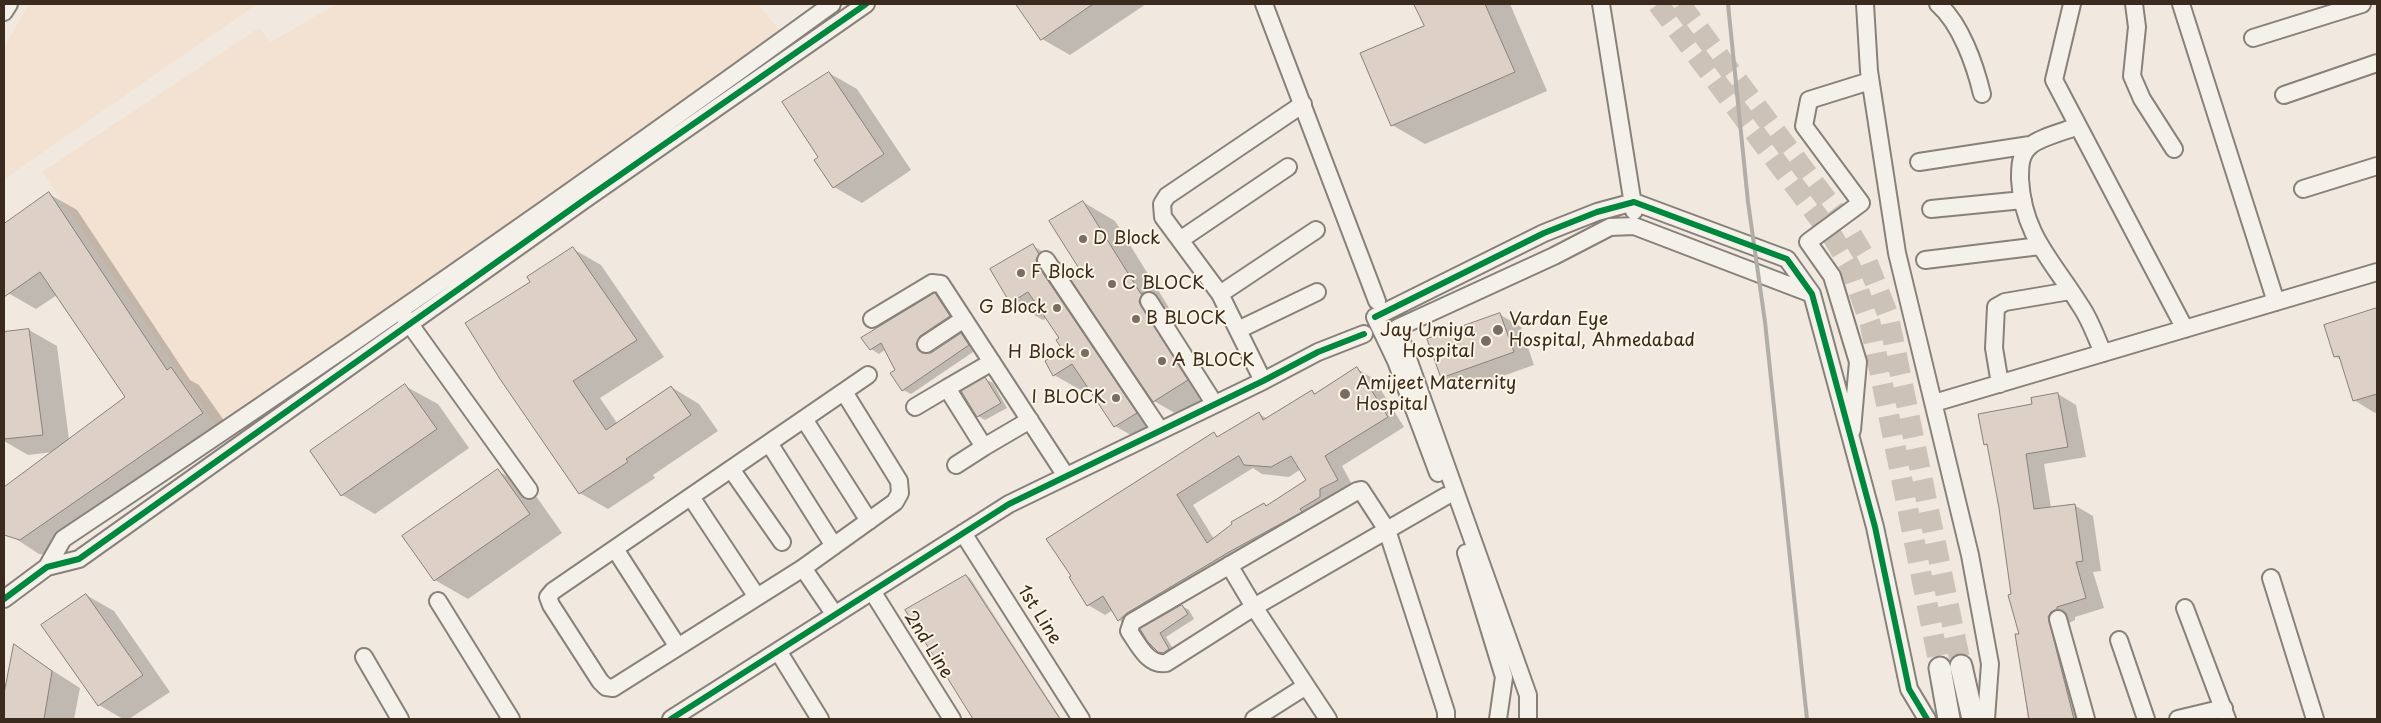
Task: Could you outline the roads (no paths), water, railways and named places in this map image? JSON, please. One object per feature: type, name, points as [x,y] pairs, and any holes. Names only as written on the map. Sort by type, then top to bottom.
[{"type":"main road","points":[[1961,666],[1974,719]]},
{"type":"main road","points":[[1940,668],[1949,719]]},
{"type":"street","points":[[4,12],[9,4]]},
{"type":"street","points":[[528,230],[667,124],[832,4]]},
{"type":"street","points":[[4,599],[47,568],[78,559],[405,317],[528,230],[866,4]]},
{"type":"street","points":[[1264,4],[1381,308],[1397,328],[1528,695],[1528,719]]},
{"type":"street","points":[[1601,4],[1634,202],[1634,226]]},
{"type":"street","points":[[1865,4],[1870,81],[1897,252],[1970,555],[1990,664],[1986,719]]},
{"type":"street","points":[[1938,4],[1951,15],[1978,76],[1982,94]]},
{"type":"street","points":[[2072,4],[2054,80],[2185,329]]},
{"type":"street","points":[[2134,4],[2137,27],[2132,76],[2142,99],[2174,149]]},
{"type":"street","points":[[2181,4],[2276,302]]},
{"type":"street","points":[[2253,38],[2362,4]]},
{"type":"street","points":[[2284,95],[2377,63]]},
{"type":"street","points":[[1851,440],[1858,362],[1832,276],[1808,242],[1861,204],[1804,126],[1809,100],[1870,81]]},
{"type":"street","points":[[1263,382],[1220,294],[1162,217],[1162,204],[1167,196],[1303,104]]},
{"type":"street","points":[[1919,162],[2030,145],[2078,126]]},
{"type":"street","points":[[2030,145],[2023,154],[2020,167],[2026,218],[2040,246],[2081,305],[2103,353]]},
{"type":"street","points":[[2302,190],[2377,166]]},
{"type":"street","points":[[1180,240],[1288,167]]},
{"type":"street","points":[[1931,209],[2023,200]]},
{"type":"street","points":[[1364,334],[1381,308],[1457,277],[1544,233],[1597,212],[1634,202],[1787,260],[1812,294],[1875,527],[1909,689],[1927,719]]},
{"type":"street","points":[[679,717],[778,651],[1009,504],[1214,403],[1263,382],[1318,352],[1364,334],[1382,334],[1397,328],[1554,256],[1610,227],[1634,226],[1812,294]]},
{"type":"street","points":[[1220,294],[1316,230]]},
{"type":"street","points":[[1925,260],[2040,246]]},
{"type":"street","points":[[1046,260],[1160,430]]},
{"type":"street","points":[[1934,404],[2377,272]]},
{"type":"street","points":[[872,320],[932,283],[937,282],[941,284],[1066,476]]},
{"type":"street","points":[[2000,384],[1994,348],[1996,307],[2005,302],[2070,291]]},
{"type":"street","points":[[1238,330],[1317,292]]},
{"type":"street","points":[[1149,301],[1214,403]]},
{"type":"street","points":[[1381,308],[1382,334],[1396,361],[1446,496],[1473,572],[1504,677],[1498,719]]},
{"type":"street","points":[[405,317],[530,490]]},
{"type":"street","points":[[47,568],[63,539],[405,317]]},
{"type":"street","points":[[926,344],[964,319]]},
{"type":"street","points":[[915,407],[992,362]]},
{"type":"street","points":[[844,392],[899,481],[900,493],[895,502],[803,568],[612,688],[606,687],[595,674],[551,605],[548,597],[553,591],[868,375]]},
{"type":"street","points":[[948,388],[984,448]]},
{"type":"street","points":[[804,419],[869,521]]},
{"type":"street","points":[[956,465],[1030,420]]},
{"type":"street","points":[[769,443],[834,546]]},
{"type":"street","points":[[731,469],[782,542]]},
{"type":"street","points":[[1446,496],[1386,530],[1254,607],[1166,662],[1158,664],[1151,661],[1129,631],[1132,622],[1361,490],[1386,530],[1446,712],[1446,719]]},
{"type":"street","points":[[691,497],[757,597]]},
{"type":"street","name":"1st Line","points":[[964,533],[1081,719]]},
{"type":"street","points":[[614,549],[678,647]]},
{"type":"street","points":[[1229,565],[1254,607],[1328,719]]},
{"type":"street","points":[[803,568],[835,615]]},
{"type":"street","points":[[2271,578],[2315,719]]},
{"type":"street","name":"2nd Line","points":[[872,591],[952,719]]},
{"type":"street","points":[[438,601],[511,719]]},
{"type":"street","points":[[2178,719],[2226,714],[2185,608]]},
{"type":"street","points":[[2058,619],[2086,719]]},
{"type":"street","points":[[2119,640],[2146,719]]},
{"type":"street","points":[[778,651],[820,719]]},
{"type":"street","points":[[364,657],[400,719]]},
{"type":"street","points":[[1254,719],[1306,686]]},
{"type":"tunnel","points":[[1658,4],[1831,234],[1850,266],[1870,323],[1940,668]]},
{"type":"tunnel","points":[[1680,4],[1847,227],[1866,259],[1888,315],[1961,666]]},
{"type":"railway","points":[[1728,4],[1748,202],[1765,322],[1807,719]]},
{"type":"place","name":"D Block","points":[[1083,239]]},
{"type":"place","name":"F Block","points":[[1021,273]]},
{"type":"place","name":"C BLOCK","points":[[1112,284]]},
{"type":"place","name":"G Block","points":[[1057,308]]},
{"type":"place","name":"B BLOCK","points":[[1136,319]]},
{"type":"place","name":"Vardan Eye Hospital, Ahmedabad","points":[[1498,330]]},
{"type":"place","name":"Jay Umiya Hospital","points":[[1486,341]]},
{"type":"place","name":"H Block","points":[[1085,353]]},
{"type":"place","name":"A BLOCK","points":[[1162,361]]},
{"type":"place","name":"Amijeet Maternity Hospital","points":[[1345,394]]},
{"type":"place","name":"I BLOCK","points":[[1116,398]]}]
